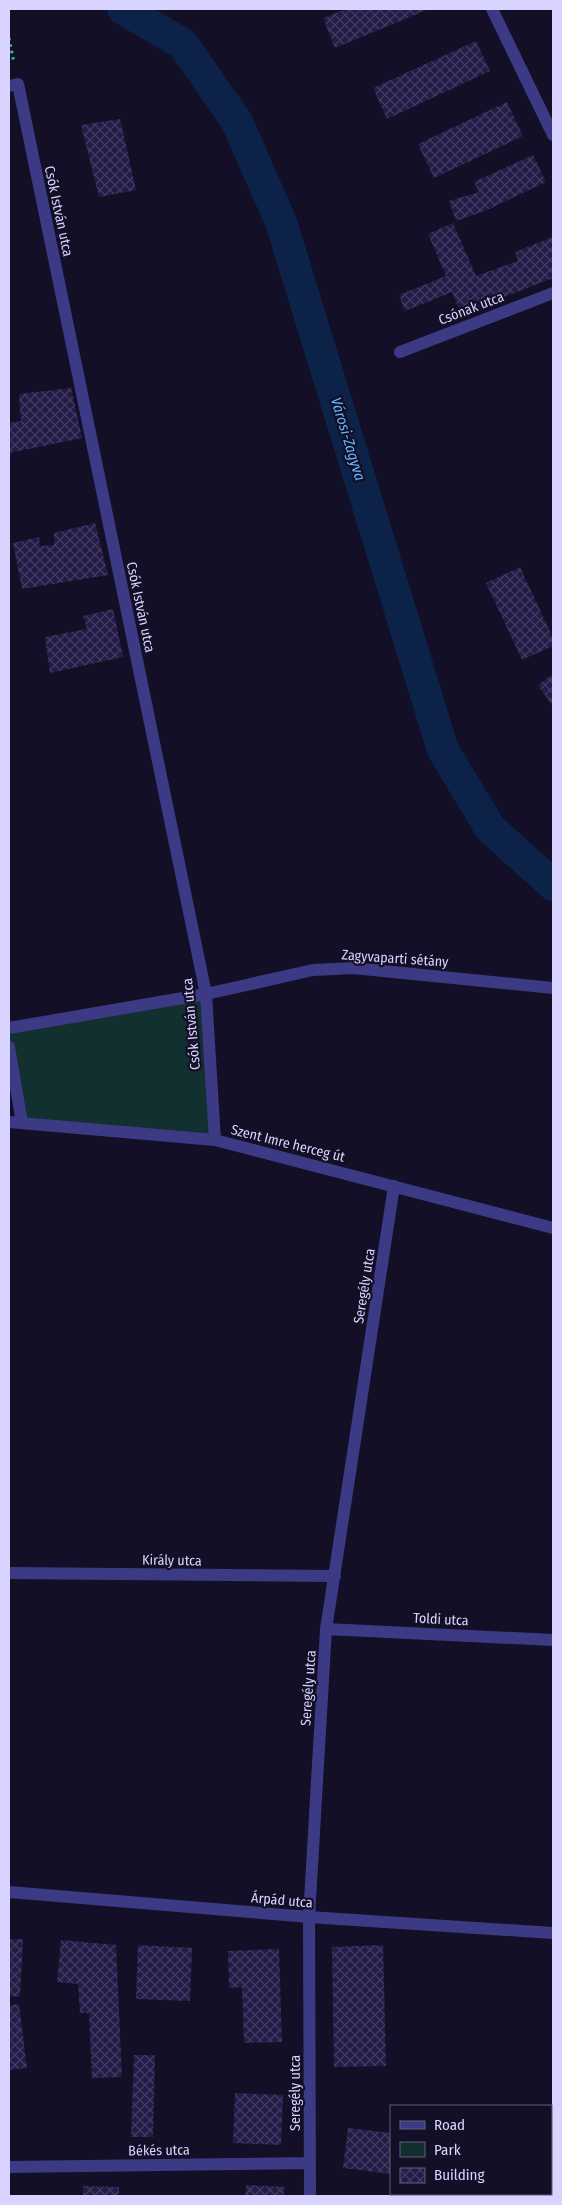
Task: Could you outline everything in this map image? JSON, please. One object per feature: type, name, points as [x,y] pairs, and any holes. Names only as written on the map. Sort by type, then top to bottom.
[{"type":"street","points":[[492,9],[553,135]]},
{"type":"street","name":"Csók István utca","points":[[13,85],[206,994],[215,1140]]},
{"type":"street","name":"Csónak utca","points":[[400,352],[553,293]]},
{"type":"street","name":"Zagyvaparti sétány","points":[[206,994],[313,970],[353,968],[553,988]]},
{"type":"street","points":[[9,1028],[206,994]]},
{"type":"street","points":[[9,1047],[22,1123]]},
{"type":"street","name":"Szent Imre herceg út","points":[[9,1122],[215,1140],[553,1228]]},
{"type":"street","name":"Seregély utca","points":[[310,2196],[308,1917],[326,1629],[394,1186]]},
{"type":"street","name":"Király utca","points":[[9,1573],[335,1576]]},
{"type":"street","name":"Toldi utca","points":[[326,1629],[553,1640]]},
{"type":"street","name":"Árpád utca","points":[[9,1892],[308,1917],[553,1933]]},
{"type":"street","name":"Békés utca","points":[[9,2167],[310,2164]]},
{"type":"green space","points":[[206,994],[215,1140],[22,1123],[9,1047],[9,1028]]},
{"type":"building","points":[[346,9],[429,9],[335,48],[323,18]]},
{"type":"building","points":[[476,41],[490,71],[387,119],[373,88]]},
{"type":"building","points":[[507,102],[523,136],[434,178],[418,144]]},
{"type":"building","points":[[120,119],[136,190],[99,197],[81,125]]},
{"type":"building","points":[[533,155],[546,182],[487,210],[456,221],[449,201],[479,192],[474,182]]},
{"type":"building","points":[[453,223],[476,276],[518,261],[515,252],[553,237],[553,278],[461,314],[452,292],[405,311],[399,295],[446,276],[428,234]]},
{"type":"building","points":[[71,388],[82,438],[9,453],[9,423],[21,421],[19,394]]},
{"type":"building","points":[[95,523],[108,575],[22,589],[13,543],[39,537],[40,546],[54,545],[54,533]]},
{"type":"building","points":[[520,567],[553,638],[553,646],[522,660],[486,583]]},
{"type":"building","points":[[113,609],[123,657],[50,673],[45,637],[87,629],[83,616]]},
{"type":"building","points":[[553,674],[553,704],[552,705],[538,685]]},
{"type":"building","points":[[9,1939],[23,1939],[20,1997],[9,1996]]},
{"type":"building","points":[[61,1940],[116,1945],[122,2077],[92,2078],[89,2013],[80,2013],[78,1984],[57,1982]]},
{"type":"building","points":[[138,1945],[192,1948],[190,2001],[136,1999]]},
{"type":"building","points":[[383,1945],[386,2066],[334,2067],[332,1947]]},
{"type":"building","points":[[279,1949],[282,2042],[244,2043],[242,1987],[229,1988],[228,1951]]},
{"type":"building","points":[[19,2004],[27,2068],[9,2070],[9,2005]]},
{"type":"building","points":[[134,2055],[155,2055],[153,2137],[131,2137]]},
{"type":"building","points":[[235,2093],[283,2095],[281,2145],[233,2143]]},
{"type":"building","points":[[348,2128],[390,2133],[390,2174],[343,2168]]},
{"type":"building","points":[[246,2185],[285,2187],[284,2196],[245,2196]]},
{"type":"building","points":[[83,2186],[119,2187],[119,2196],[83,2196]]},
{"type":"waterway","name":"Városi-Zagyva","points":[[123,9],[183,44],[237,122],[281,222],[443,750],[490,828],[553,885]]}]
